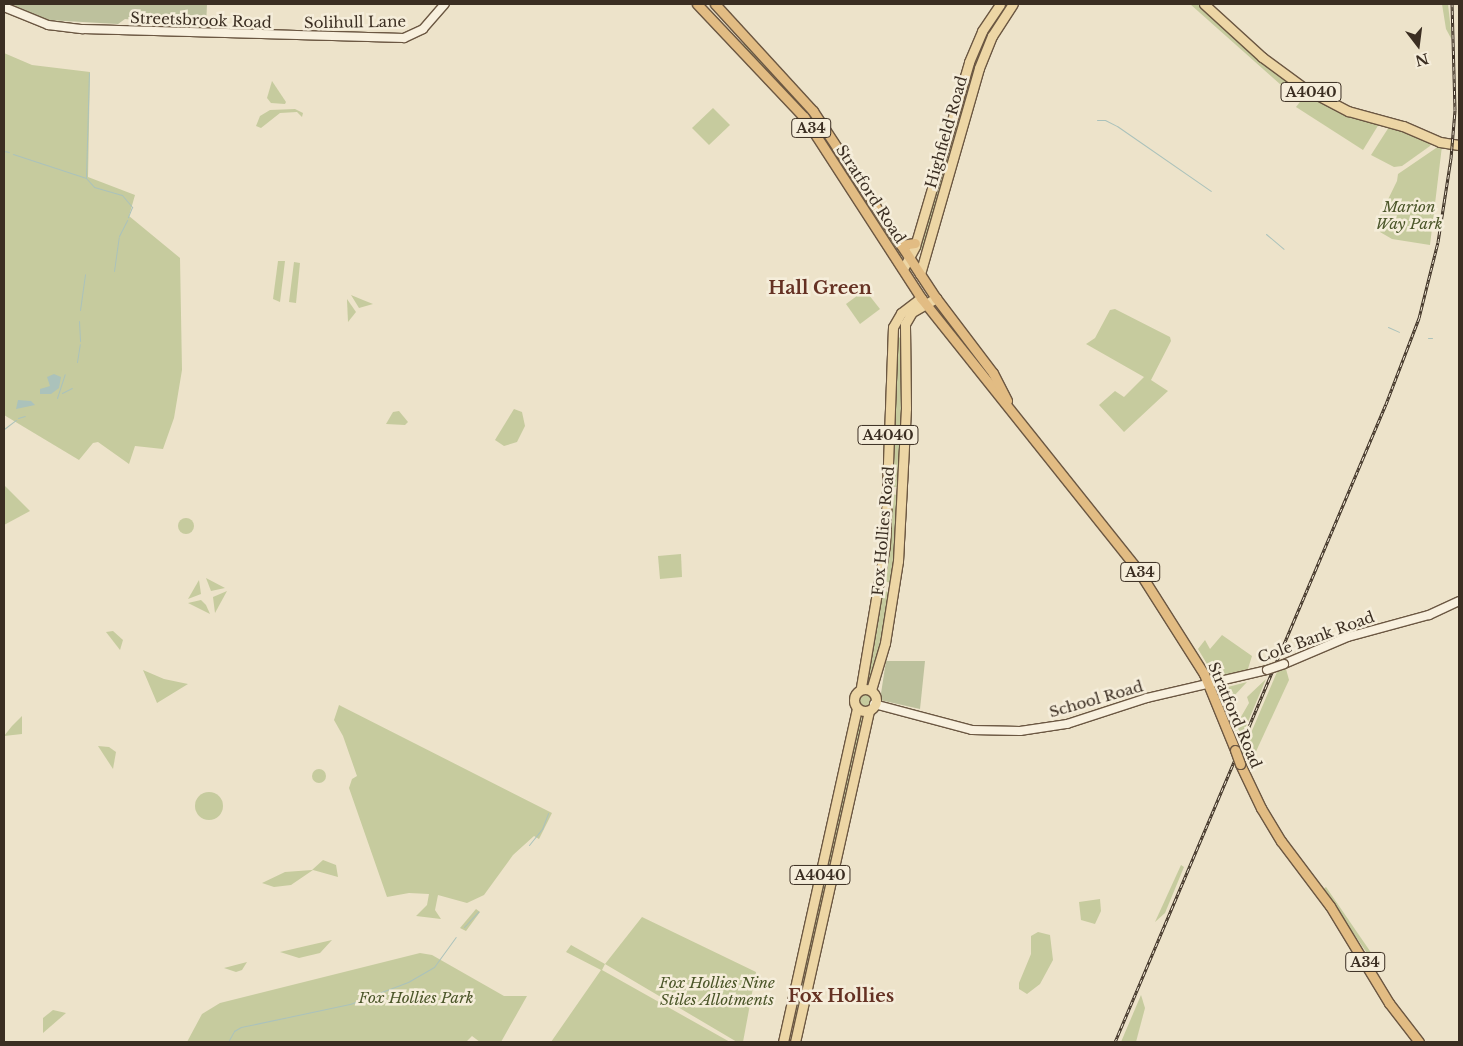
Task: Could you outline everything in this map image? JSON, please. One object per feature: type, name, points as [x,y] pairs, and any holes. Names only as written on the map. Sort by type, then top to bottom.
[{"type":"highway","name":"Stratford Road","points":[[697,4],[804,117],[854,191],[923,301],[997,387]]},
{"type":"highway","name":"Stratford Road","points":[[715,4],[813,111],[863,185],[909,259],[997,387],[1010,409],[1138,570],[1190,650],[1208,685],[1240,764],[1279,838],[1330,906],[1389,1003],[1419,1042]]},
{"type":"highway","points":[[736,45],[745,37]]},
{"type":"highway","points":[[854,191],[863,185]]},
{"type":"highway","points":[[901,245],[915,245]]},
{"type":"main road","name":"Solihull Lane","points":[[282,36],[404,38],[423,29],[445,4]]},
{"type":"main road","name":"Highfield Road","points":[[920,274],[979,68],[1004,16],[1013,4]]},
{"type":"main road","name":"A4040","points":[[1204,4],[1262,57],[1304,88],[1348,111],[1403,126],[1455,145]]},
{"type":"main road","name":"Streetsbrook Road","points":[[4,7],[40,23],[64,28],[282,36]]},
{"type":"main road","name":"Highfield Road","points":[[903,269],[915,245],[974,50],[997,7]]},
{"type":"main road","points":[[997,7],[1004,16]]},
{"type":"main road","points":[[959,96],[970,98]]},
{"type":"main road","points":[[915,245],[920,253],[927,252]]},
{"type":"main road","name":"Fox Hollies Road","points":[[857,708],[854,696],[861,687],[881,584],[892,334],[901,313],[923,301],[936,298]]},
{"type":"main road","name":"Fox Hollies Road","points":[[871,690],[886,644],[894,586],[901,490],[906,320],[923,301]]},
{"type":"main road","points":[[892,334],[906,335]]},
{"type":"main road","points":[[886,490],[901,490]]},
{"type":"main road","points":[[881,584],[894,586]]},
{"type":"main road","name":"Cole Bank Road","points":[[1208,685],[1267,670],[1348,637],[1429,615],[1459,602]]},
{"type":"main road","name":"School Road","points":[[872,708],[972,730],[1020,731],[1067,724],[1147,698],[1208,685]]},
{"type":"main road","points":[[857,708],[872,708],[871,690],[861,687]]},
{"type":"main road","name":"A4040","points":[[783,1042],[857,708]]},
{"type":"main road","name":"A4040","points":[[795,1042],[872,708]]},
{"type":"green space","points":[[11,4],[207,4],[206,28],[125,19],[118,24],[47,20]]},
{"type":"green space","points":[[1190,4],[1200,4],[1297,87],[1296,92],[1281,85]]},
{"type":"green space","points":[[1442,4],[1448,4],[1452,40],[1446,29]]},
{"type":"green space","points":[[745,43],[811,112],[858,183],[856,186],[853,187],[812,125],[741,45]]},
{"type":"green space","points":[[4,53],[32,65],[90,72],[88,177],[135,195],[129,216],[180,258],[182,370],[174,418],[163,449],[135,446],[129,464],[98,442],[93,443],[79,460],[4,415]]},
{"type":"green space","points":[[272,81],[286,102],[285,104],[271,103],[267,98]]},
{"type":"green space","points":[[1306,94],[1379,124],[1363,150],[1296,107]]},
{"type":"green space","points":[[961,104],[964,108],[923,250],[919,250]]},
{"type":"green space","points":[[713,108],[730,125],[709,145],[692,128]]},
{"type":"green space","points":[[295,109],[303,113],[302,117],[297,112],[280,113],[261,128],[256,126],[260,116],[270,110]]},
{"type":"green space","points":[[1389,127],[1432,142],[1430,146],[1402,166],[1394,167],[1371,155]]},
{"type":"green space","name":"Marion Way Park","points":[[1439,146],[1442,146],[1430,245],[1392,239],[1380,232],[1377,222],[1397,181],[1398,174]]},
{"type":"green space","points":[[859,189],[903,254],[899,257],[857,192]]},
{"type":"green space","points":[[278,261],[285,261],[280,302],[273,299]]},
{"type":"green space","points":[[294,262],[300,263],[296,303],[289,302]]},
{"type":"green space","points":[[865,290],[880,309],[860,324],[846,304]]},
{"type":"green space","points":[[351,295],[363,300],[373,304],[359,308]]},
{"type":"green space","points":[[347,300],[356,312],[348,322]]},
{"type":"green space","points":[[1115,309],[1170,337],[1171,341],[1151,380],[1168,391],[1124,432],[1099,405],[1115,391],[1124,397],[1144,377],[1086,344],[1095,338],[1110,310]]},
{"type":"green space","points":[[895,337],[903,338],[899,487],[889,487]]},
{"type":"green space","points":[[514,409],[522,412],[525,426],[517,442],[504,446],[495,440]]},
{"type":"green space","points":[[399,411],[408,422],[405,425],[386,424],[393,412]]},
{"type":"green space","points":[[4,485],[30,511],[4,525]]},
{"type":"green space","points":[[889,494],[898,495],[892,583],[883,581]]},
{"type":"green space","points":[[183,518],[189,518],[194,523],[192,532],[183,534],[178,529],[178,523]]},
{"type":"green space","points":[[681,554],[682,577],[660,579],[658,556]]},
{"type":"green space","points":[[206,578],[225,588],[211,591]]},
{"type":"green space","points":[[199,580],[201,594],[188,599]]},
{"type":"green space","points":[[227,591],[215,613],[213,597]]},
{"type":"green space","points":[[882,591],[890,592],[871,685],[866,684]]},
{"type":"green space","points":[[201,600],[206,605],[210,614],[188,603]]},
{"type":"green space","points":[[113,631],[123,640],[120,650],[106,632]]},
{"type":"green space","points":[[1222,635],[1252,656],[1247,672],[1221,678],[1219,673],[1213,674],[1198,649],[1205,640],[1210,649]]},
{"type":"green space","points":[[886,661],[925,661],[920,709],[880,700]]},
{"type":"green space","points":[[1286,669],[1289,680],[1253,758],[1242,754],[1277,672]]},
{"type":"green space","points":[[143,670],[164,679],[188,684],[157,703]]},
{"type":"green space","points":[[1266,679],[1239,743],[1234,729],[1249,703],[1247,697]]},
{"type":"green space","points":[[1247,682],[1233,697],[1221,700],[1220,689]]},
{"type":"green space","points":[[864,691],[870,694],[873,700],[870,706],[864,709],[858,706],[855,700],[858,694]]},
{"type":"green space","points":[[339,705],[552,813],[539,839],[534,836],[513,855],[484,895],[467,903],[438,895],[435,910],[441,919],[416,916],[427,905],[429,894],[409,893],[387,897],[349,788],[352,779],[357,776],[343,736],[334,720]]},
{"type":"green space","points":[[22,716],[22,734],[4,736],[12,726]]},
{"type":"green space","points":[[861,717],[864,718],[794,1026],[790,1020]]},
{"type":"green space","points":[[98,746],[109,747],[116,752],[113,769]]},
{"type":"green space","points":[[316,769],[322,769],[326,776],[322,783],[316,783],[312,779],[312,773]]},
{"type":"green space","points":[[209,792],[219,796],[223,806],[219,816],[209,820],[199,816],[195,806],[199,796]]},
{"type":"green space","points":[[323,860],[336,865],[338,877],[313,870],[291,885],[274,887],[262,883],[285,872],[312,870]]},
{"type":"green space","points":[[1181,865],[1184,867],[1165,913],[1155,922]]},
{"type":"green space","points":[[1326,887],[1372,954],[1369,956],[1323,889]]},
{"type":"green space","points":[[1100,899],[1101,911],[1095,924],[1081,920],[1079,902]]},
{"type":"green space","points":[[476,909],[480,912],[466,931],[460,928]]},
{"type":"green space","name":"Fox Hollies Nine Stiles Allotments","points":[[642,917],[756,972],[743,1042],[737,1042],[605,964]]},
{"type":"green space","points":[[1038,932],[1050,935],[1053,960],[1040,984],[1027,994],[1019,989],[1019,983],[1031,954],[1031,936]]},
{"type":"green space","points":[[332,940],[320,953],[299,958],[280,952]]},
{"type":"green space","points":[[571,945],[605,964],[602,970],[730,1042],[551,1042],[601,970],[566,952]]},
{"type":"green space","name":"Fox Hollies Park","points":[[420,953],[432,955],[504,996],[527,996],[501,1042],[480,1042],[472,1036],[466,1042],[187,1042],[202,1014],[220,1003]]},
{"type":"green space","points":[[247,962],[242,970],[236,972],[224,968]]},
{"type":"green space","points":[[1141,995],[1145,1008],[1136,1042],[1121,1042]]},
{"type":"green space","points":[[53,1010],[66,1013],[43,1033],[43,1018]]},
{"type":"water","points":[[54,374],[61,377],[59,388],[51,394],[40,394],[40,389],[50,386],[47,377]]},
{"type":"water","points":[[18,400],[31,401],[35,405],[16,409]]},
{"type":"waterway","points":[[86,178],[89,73]]},
{"type":"waterway","points":[[1097,120],[1105,120],[1117,126],[1211,191]]},
{"type":"waterway","points":[[4,151],[9,152]]},
{"type":"waterway","points":[[13,154],[86,178],[94,187],[122,195],[132,207],[128,217]]},
{"type":"waterway","points":[[119,236],[127,220]]},
{"type":"waterway","points":[[1266,234],[1284,249]]},
{"type":"waterway","points":[[114,271],[119,237]]},
{"type":"waterway","points":[[80,310],[85,274]]},
{"type":"waterway","points":[[79,321],[80,341]]},
{"type":"waterway","points":[[1388,327],[1399,332]]},
{"type":"waterway","points":[[77,362],[80,344]]},
{"type":"waterway","points":[[57,398],[65,374]]},
{"type":"waterway","points":[[62,393],[72,388]]},
{"type":"waterway","points":[[18,418],[25,416]]},
{"type":"waterway","points":[[4,429],[16,420]]},
{"type":"waterway","points":[[529,845],[542,829],[548,813]]},
{"type":"waterway","points":[[464,927],[478,912]]},
{"type":"waterway","points":[[228,1042],[234,1031],[241,1027],[350,1004],[408,982],[434,967],[456,937]]},
{"type":"railway","points":[[1115,1042],[1386,404],[1419,318],[1438,242],[1451,158],[1455,110],[1452,4]]},
{"type":"district","name":"Hall Green","points":[[820,288]]},
{"type":"district","name":"Fox Hollies","points":[[841,996]]}]
